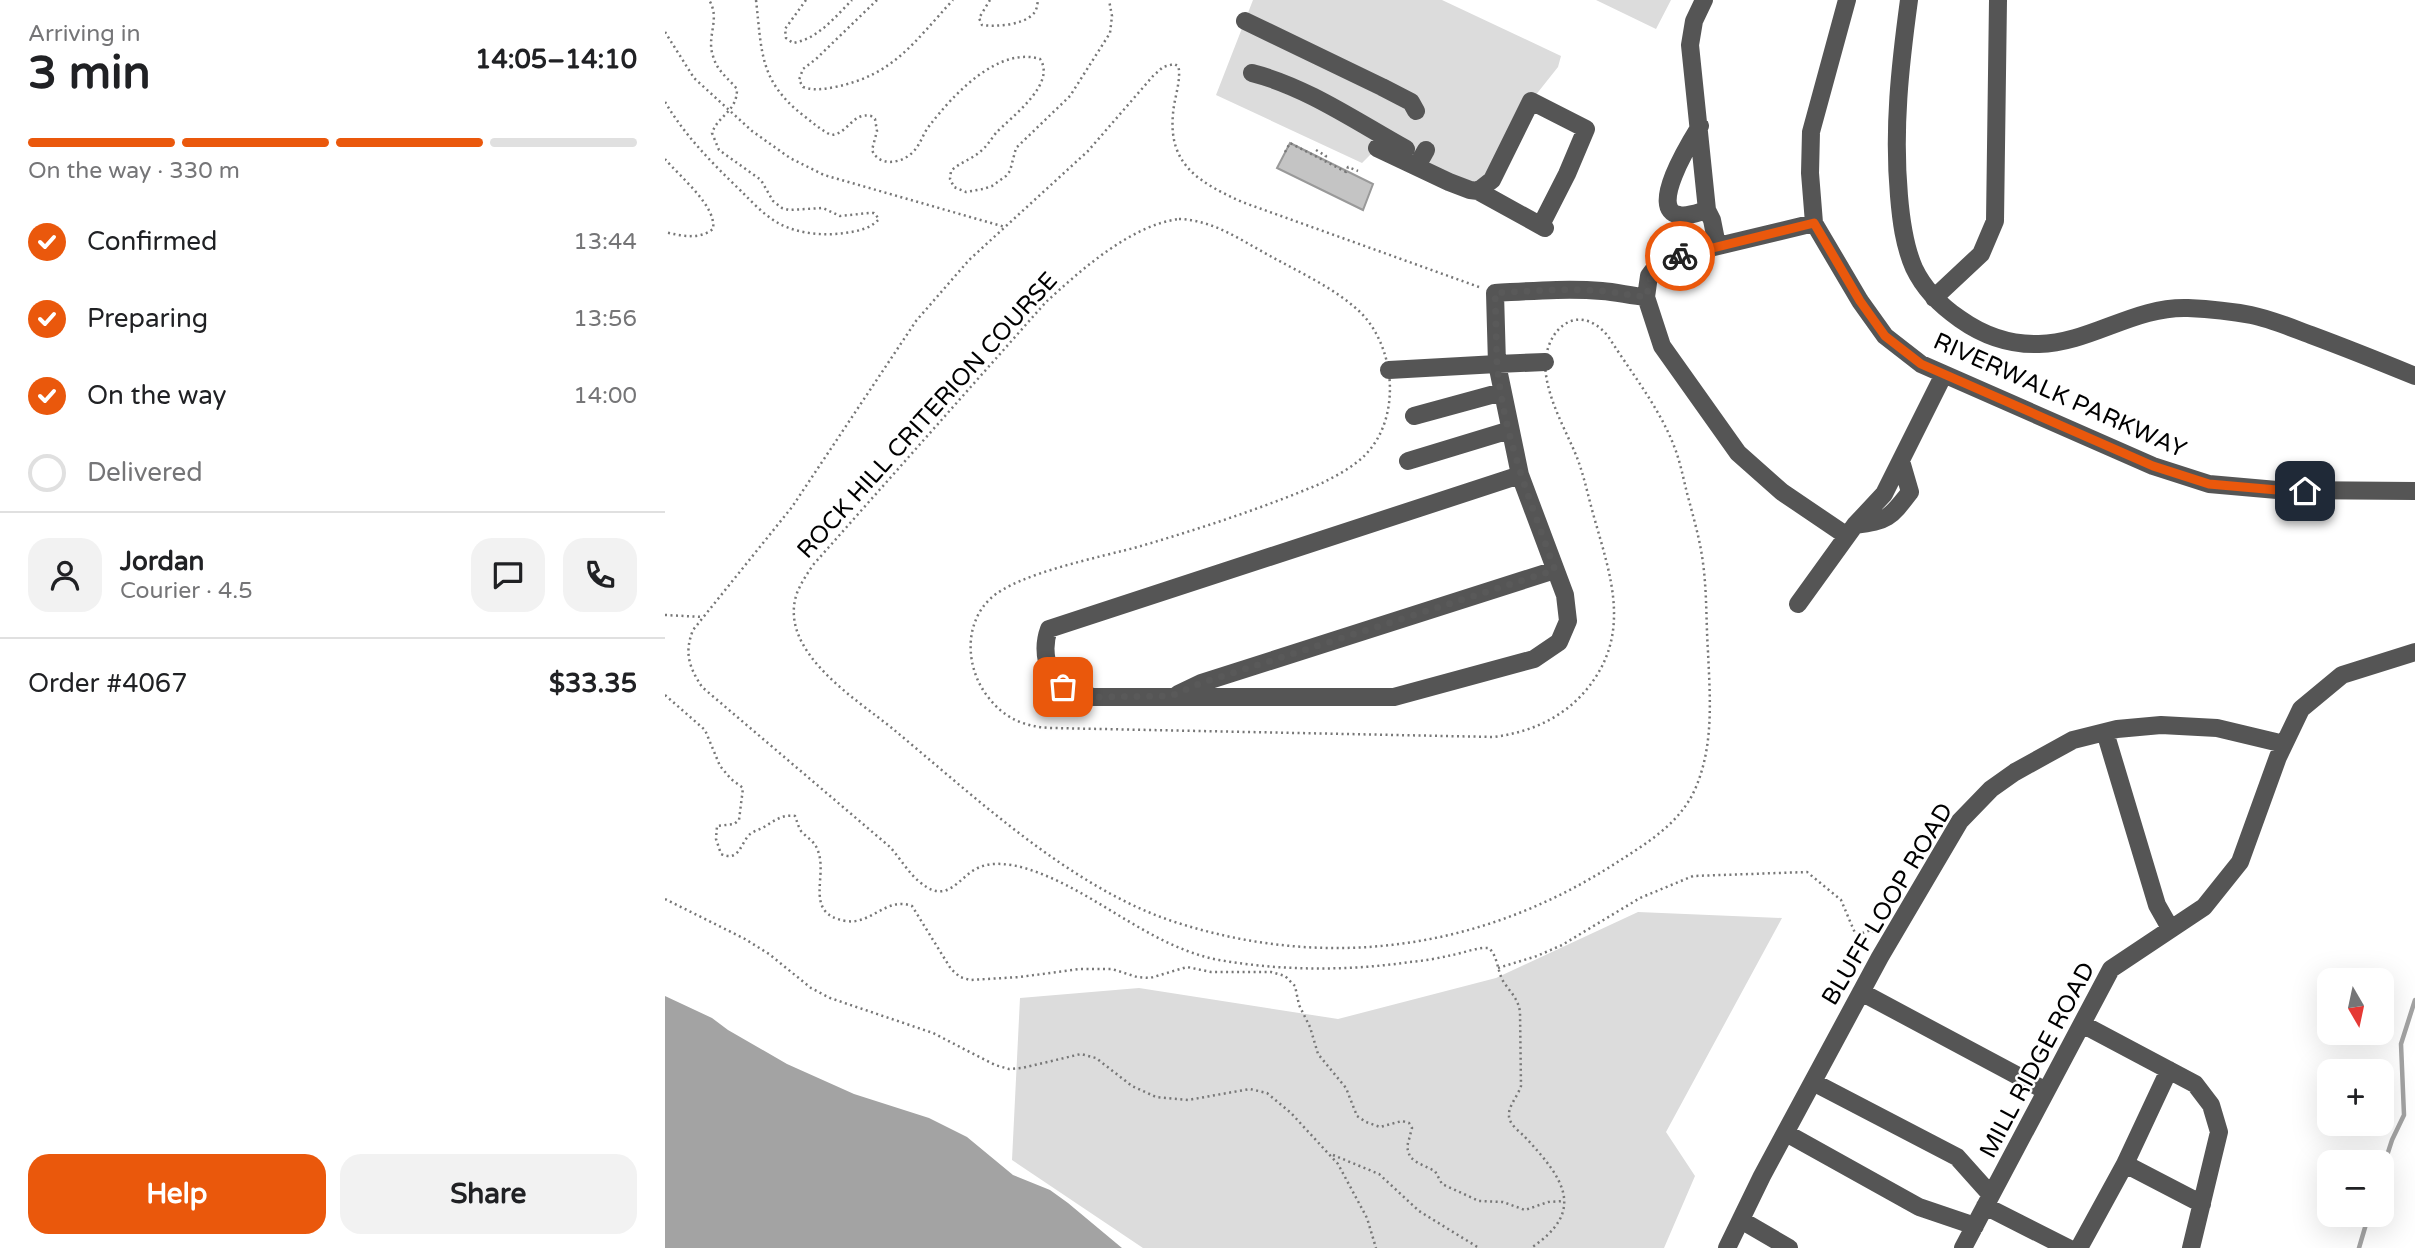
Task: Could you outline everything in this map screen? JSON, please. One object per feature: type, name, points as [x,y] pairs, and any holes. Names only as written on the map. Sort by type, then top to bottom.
[{"type":"street","points":[[1704,0],[1694,20],[1690,45],[1707,210],[1717,245]]},
{"type":"street","name":"RIVERWALK PARKWAY","points":[[1847,0],[1811,132],[1810,173],[1814,223],[1860,301],[1885,336],[1921,364],[2153,466],[2209,484],[2277,490],[2415,491]]},
{"type":"street","points":[[1909,0],[1895,122],[1902,228],[1914,269],[1934,298],[1977,331],[2010,343],[2041,344],[2071,340],[2152,312],[2183,308],[2253,315],[2339,345],[2415,376]]},
{"type":"street","points":[[1934,298],[1981,254],[1995,221],[1998,0]]},
{"type":"street","points":[[1245,22],[1392,92],[1411,102],[1416,111]]},
{"type":"street","points":[[1252,72],[1273,78],[1332,108],[1422,158],[1470,190],[1478,191],[1543,226],[1586,129],[1531,101],[1492,180],[1478,191]]},
{"type":"street","points":[[1700,126],[1669,184],[1669,206],[1673,213],[1679,215],[1707,210]]},
{"type":"street","points":[[1377,148],[1422,158]]},
{"type":"street","points":[[1814,223],[1717,245],[1658,264],[1649,276],[1647,297],[1662,346],[1738,453],[1782,492],[1851,530]]},
{"type":"street","points":[[1520,475],[1049,628],[1044,643],[1048,667],[1063,687],[1093,697],[1394,697],[1534,659],[1559,642],[1568,621],[1565,595],[1520,475],[1497,363],[1495,293],[1570,290],[1605,291],[1647,297]]},
{"type":"street","points":[[1389,370],[1545,362]]},
{"type":"street","points":[[1797,604],[1851,530],[1884,495],[1944,374]]},
{"type":"street","points":[[1414,416],[1502,392]]},
{"type":"street","points":[[1408,461],[1510,430]]},
{"type":"street","points":[[1171,696],[1201,683],[1555,570]]},
{"type":"street","name":"MILL RIDGE ROAD","points":[[1963,1248],[2111,969],[2204,907],[2240,862],[2284,744],[2301,709],[2342,675],[2415,652]]},
{"type":"street","name":"BLUFF LOOP ROAD","points":[[1727,1248],[1889,941],[1960,821],[1991,789],[2015,772],[2073,740],[2105,732],[2161,725],[2217,729],[2284,744]]},
{"type":"street","points":[[2105,732],[2157,905],[2170,928]]},
{"type":"street","points":[[1861,992],[2046,1091]]},
{"type":"street","points":[[2082,1024],[2195,1084],[2211,1105],[2219,1132],[2191,1248]]},
{"type":"street","points":[[2079,1248],[2125,1164],[2169,1070]]},
{"type":"street","points":[[1813,1082],[1958,1157],[1988,1201],[2068,1248]]},
{"type":"street","points":[[1786,1133],[1919,1207],[1975,1226]]},
{"type":"street","points":[[2125,1164],[2202,1204]]},
{"type":"street","points":[[1741,1220],[1790,1248]]},
{"type":"path","points":[[665,102],[701,153],[778,223],[802,232],[831,235],[866,229],[877,221],[877,215],[869,213],[840,216],[823,208],[782,208],[773,201],[761,180],[727,157],[715,144],[713,128],[737,100],[737,89],[718,68],[713,57],[711,38],[715,19],[714,8],[709,0]]},
{"type":"path","points":[[756,0],[763,61],[776,88],[793,108],[831,135],[840,133],[857,117],[871,116],[875,119],[877,131],[872,150],[884,161],[900,161],[913,152],[924,132],[942,110],[969,82],[985,70],[1009,60],[1031,57],[1040,59],[1044,64],[1043,78],[1031,99],[994,135],[983,150],[951,171],[950,178],[954,187],[966,192],[992,186],[1006,176],[1016,148],[1070,96],[1110,33],[1112,16],[1109,0]]},
{"type":"path","points":[[806,0],[785,29],[786,38],[793,43],[812,37],[852,0]]},
{"type":"path","points":[[877,0],[803,69],[799,80],[803,87],[825,89],[876,74],[897,61],[953,0]]},
{"type":"path","points":[[989,0],[979,18],[981,24],[987,26],[1028,18],[1036,10],[1038,0]]},
{"type":"path","points":[[665,32],[694,78],[751,131],[790,158],[824,175],[1005,227]]},
{"type":"path","points":[[1285,152],[1290,143],[1346,172],[1348,167],[1358,171]]},
{"type":"path","points":[[1316,150],[1326,156],[1324,160]]},
{"type":"path","points":[[665,159],[695,191],[715,222],[713,229],[703,235],[665,232]]},
{"type":"path","name":"ROCK HILL CRITERION COURSE","points":[[1179,219],[1210,224],[1328,288],[1367,320],[1380,342],[1389,370],[1387,412],[1376,440],[1367,453],[1340,474],[1300,492],[1175,536],[1024,580],[990,600],[977,619],[971,644],[970,655],[978,682],[996,708],[1017,722],[1036,727],[1478,737],[1525,731],[1563,713],[1594,680],[1610,644],[1616,618],[1610,575],[1581,469],[1553,402],[1546,379],[1545,362],[1552,337],[1562,325],[1576,321],[1597,325],[1608,336],[1674,446],[1703,563],[1710,723],[1695,788],[1675,819],[1650,841],[1602,872],[1552,899],[1515,915],[1445,938],[1359,948],[1321,948],[1257,942],[1165,919],[1109,892],[1042,850],[826,673],[802,645],[794,608],[797,594],[813,565],[1047,302],[1087,267],[1146,228],[1179,219]]},
{"type":"path","points":[[665,615],[703,617]]},
{"type":"path","points":[[665,695],[705,730],[720,766],[743,789],[739,820],[734,824],[717,826],[716,839],[721,854],[729,857],[735,855],[751,833],[782,817],[795,816],[801,830],[817,847],[821,860],[821,899],[826,912],[833,919],[857,922],[893,904],[912,906],[951,969],[960,977],[970,980],[1079,969],[1112,969],[1150,978],[1183,967],[1211,972],[1271,972],[1285,976],[1295,986],[1299,1005],[1310,1027],[1318,1054],[1346,1088],[1352,1109],[1360,1120],[1380,1127],[1402,1121],[1409,1123],[1412,1128],[1407,1147],[1410,1157],[1418,1164],[1435,1171],[1442,1184],[1479,1201],[1503,1202],[1525,1210],[1548,1202],[1564,1201]]},
{"type":"path","points":[[1498,968],[1562,945],[1640,898],[1693,876],[1703,875],[1807,872],[1841,900],[1855,933],[1871,930],[1889,941]]},
{"type":"path","points":[[665,899],[745,939],[769,954],[811,988],[830,998],[933,1033],[995,1065],[1009,1069],[1022,1068],[1081,1054],[1096,1058],[1132,1086],[1156,1097],[1188,1100],[1250,1089],[1261,1091],[1280,1103],[1330,1154],[1344,1173],[1367,1218],[1376,1248]]},
{"type":"path","points":[[1330,1154],[1379,1174],[1419,1211],[1479,1248]]},
{"type":"shaded area","points":[[1253,0],[1442,0],[1561,56],[1558,67],[1531,101],[1478,191],[1377,148],[1362,163],[1216,95]]},
{"type":"shaded area","points":[[1596,0],[1671,0],[1656,29]]},
{"type":"shaded area","points":[[1638,912],[1782,918],[1666,1132],[1695,1176],[1664,1248],[1143,1248],[1012,1160],[1020,998],[1139,988],[1338,1019],[1496,978]]},
{"type":"shaded area","points":[[665,996],[712,1018],[787,1064],[854,1094],[929,1118],[967,1137],[1013,1175],[1050,1190],[1122,1248],[665,1248]]},
{"type":"building","points":[[1290,143],[1373,184],[1363,210],[1277,168]]},
{"type":"waterway","points":[[2389,1150],[2404,1115],[2401,1044],[2415,1000]]},
{"type":"waterway","points":[[2359,1248],[2365,1227]]},
{"type":"way so far","points":[[1063,687],[1093,697],[1171,696],[1201,683],[1555,570],[1520,475],[1510,430],[1497,363],[1495,293],[1570,290],[1605,291],[1647,297],[1649,276],[1658,264],[1680,256]]},
{"type":"route","points":[[1680,256],[1814,223],[1860,301],[1885,336],[1921,364],[2153,466],[2209,484],[2305,491]]}]
